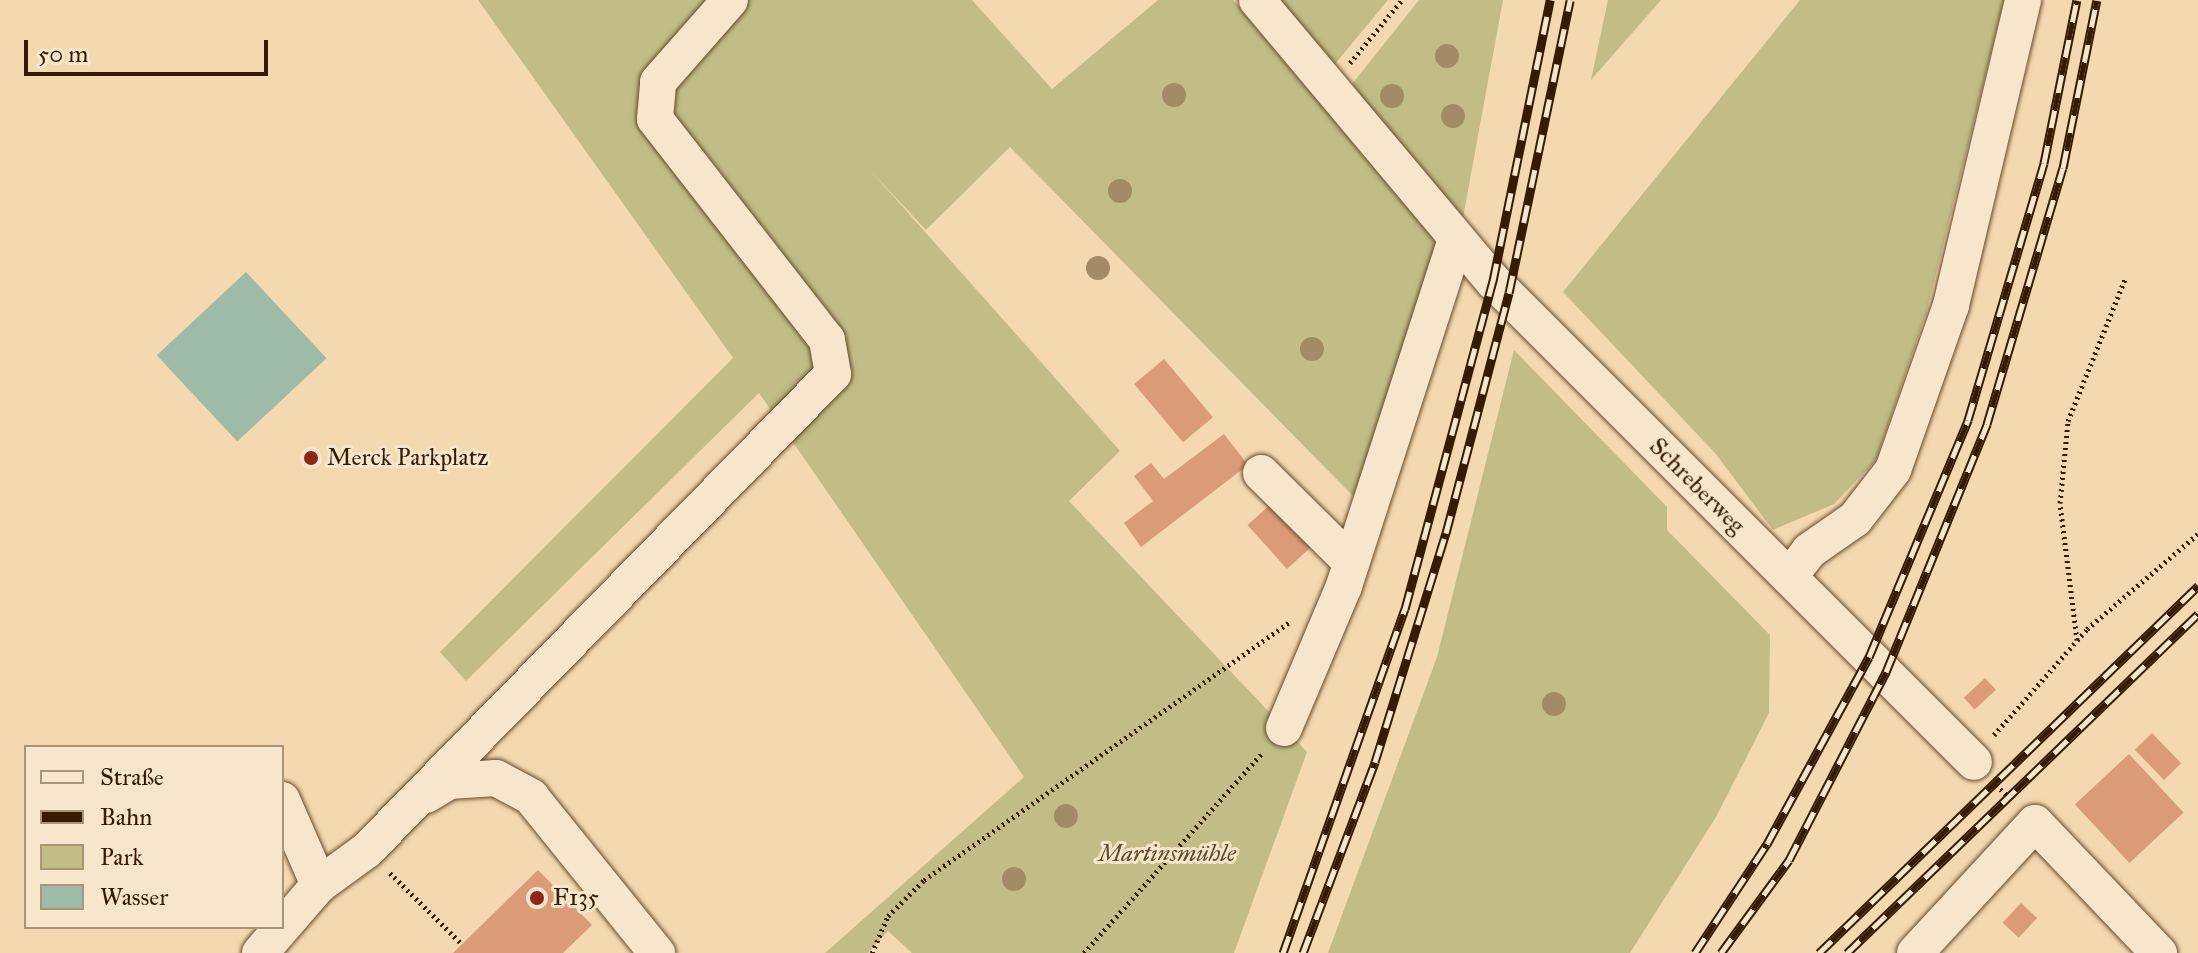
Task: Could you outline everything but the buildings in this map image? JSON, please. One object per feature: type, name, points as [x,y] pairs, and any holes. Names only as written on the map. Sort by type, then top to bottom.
[{"type":"street","points":[[284,925],[319,885],[367,850],[415,802],[833,374],[827,340],[655,119],[658,82],[730,0]]},
{"type":"street","name":"Schreberweg","points":[[1257,0],[1332,85],[1456,240],[1974,762]]},
{"type":"street","points":[[1789,577],[1809,551],[1855,519],[1893,470],[1951,305],[2023,0]]},
{"type":"street","points":[[1284,728],[1348,574],[1456,240]]},
{"type":"street","points":[[1261,473],[1348,574]]},
{"type":"street","points":[[415,802],[449,781],[496,778],[531,797],[657,953]]},
{"type":"street","points":[[284,805],[319,885]]},
{"type":"street","points":[[1915,953],[2035,823],[2159,953]]},
{"type":"street","points":[[260,953],[281,929]]},
{"type":"path","points":[[1332,85],[1402,0]]},
{"type":"path","points":[[2077,640],[2060,503],[2068,421],[2125,279]]},
{"type":"path","points":[[2035,823],[1974,762],[2087,629],[2198,534]]},
{"type":"path","points":[[872,953],[888,916],[924,880],[1348,574]]},
{"type":"path","points":[[1084,953],[1284,728]]},
{"type":"path","points":[[367,850],[462,944]]},
{"type":"green space","name":"Martinsmühle","points":[[478,0],[972,0],[1052,89],[1158,0],[1233,0],[1323,94],[1432,232],[1438,256],[1357,500],[1010,147],[926,230],[870,170],[1120,451],[1069,501],[1307,752],[1234,953],[912,953],[888,931],[868,953],[825,953],[1024,777],[759,393],[466,681],[440,652],[733,358]]},
{"type":"green space","points":[[1279,0],[1388,0],[1335,64]]},
{"type":"green space","points":[[1419,0],[1503,0],[1462,223],[1352,84]]},
{"type":"green space","points":[[1608,0],[1661,0],[1591,80]]},
{"type":"green space","points":[[1800,0],[2004,0],[1927,310],[1876,460],[1834,504],[1773,530],[1715,453],[1563,292]]},
{"type":"green space","points":[[1514,350],[1667,507],[1667,530],[1770,635],[1769,713],[1716,817],[1630,953],[1328,953],[1437,657]]},
{"type":"water","points":[[246,272],[326,358],[237,442],[157,355]]},
{"type":"railway","points":[[1283,953],[1405,609],[1493,281],[1550,0]]},
{"type":"railway","points":[[1303,953],[1375,762],[1446,533],[1509,293],[1570,0]]},
{"type":"railway","points":[[1695,953],[1767,844],[1869,657],[1968,420],[2044,163],[2077,0]]},
{"type":"railway","points":[[1721,953],[1789,860],[1886,672],[1987,424],[2063,168],[2097,0]]},
{"type":"railway","points":[[1819,953],[2198,586]]},
{"type":"railway","points":[[1847,953],[2198,614]]},
{"type":"place","name":"Merck Parkplatz","points":[[311,458]]},
{"type":"place","name":"F135","points":[[537,898]]}]
